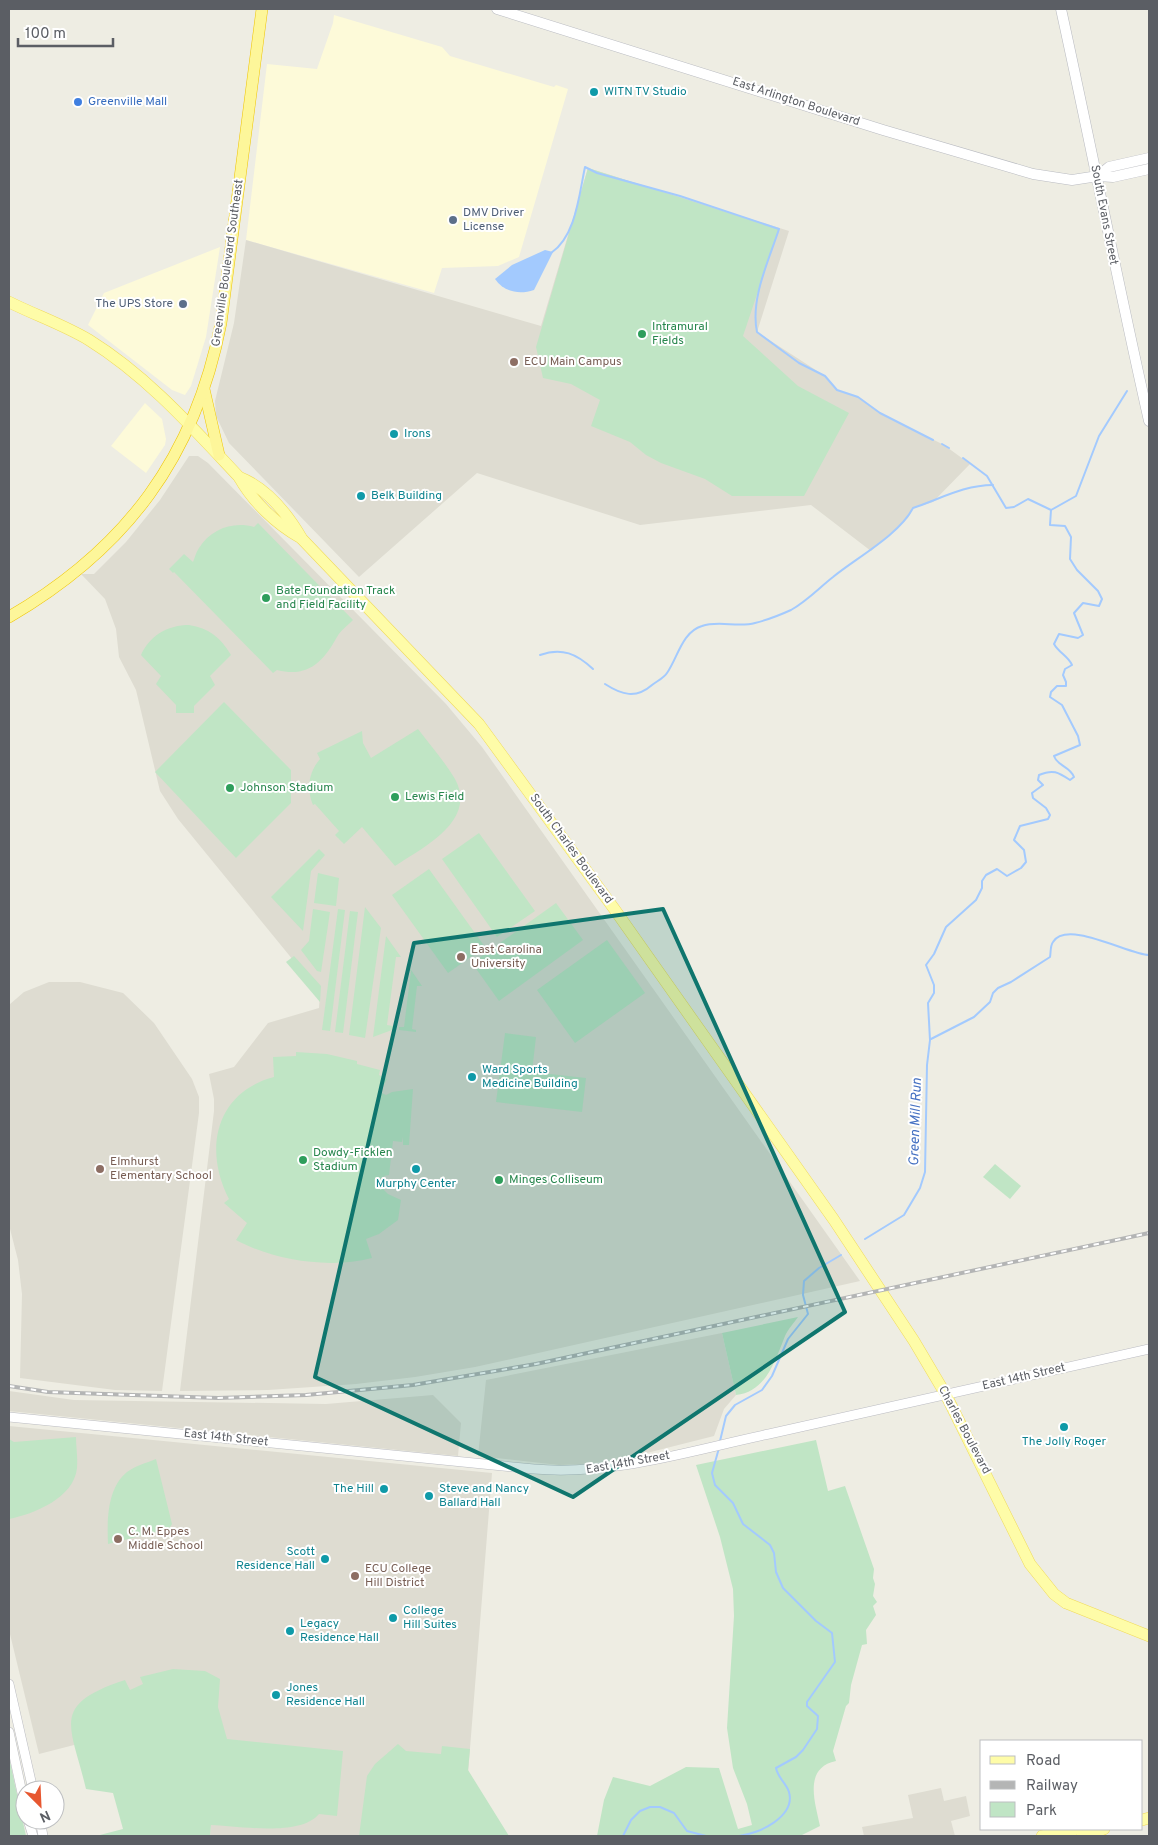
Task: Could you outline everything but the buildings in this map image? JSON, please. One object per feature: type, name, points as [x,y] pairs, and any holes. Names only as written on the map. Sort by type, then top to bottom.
[{"type":"highway","name":"Greenville Boulevard Southeast","points":[[9,617],[68,580],[112,539],[159,482],[178,451],[190,426],[204,389],[221,323],[262,9]]},
{"type":"highway","points":[[204,389],[219,455]]},
{"type":"main road","name":"East Arlington Boulevard","points":[[497,9],[883,130],[1032,174],[1072,180],[1098,176]]},
{"type":"main road","name":"South Evans Street","points":[[1061,9],[1098,176],[1115,272],[1149,421]]},
{"type":"main road","points":[[1098,176],[1109,166],[1149,158]]},
{"type":"main road","points":[[1098,176],[1113,177],[1149,169]]},
{"type":"main road","name":"South Charles Boulevard","points":[[9,302],[90,342],[139,376],[219,455],[239,477],[247,492],[283,528],[302,539],[449,690],[488,735],[615,910],[808,1184]]},
{"type":"main road","name":"Charles Boulevard","points":[[808,1184],[871,1274],[946,1395],[1030,1564],[1048,1588],[1066,1603],[1149,1636]]},
{"type":"main road","points":[[1042,1836],[1096,1830]]},
{"type":"street","name":"East 14th Street","points":[[9,1417],[563,1472],[599,1470],[1149,1349]]},
{"type":"street","points":[[9,1684],[31,1780]]},
{"type":"street","points":[[9,1732],[19,1780]]},
{"type":"street","points":[[33,1835],[43,1834]]},
{"type":"highlighted area","points":[[663,909],[845,1312],[573,1497],[315,1377],[414,943]]},
{"type":"shaded area","points":[[334,15],[442,47],[450,56],[554,87],[556,85],[568,89],[519,257],[498,266],[442,268],[434,293],[246,240],[267,64],[317,69]]},
{"type":"shaded area","name":"ECU Main Campus","points":[[588,168],[789,231],[757,332],[825,376],[837,390],[858,397],[880,413],[944,445],[970,464],[933,502],[913,508],[908,518],[871,551],[811,505],[640,525],[477,473],[359,577],[229,443],[216,416],[215,401],[234,323],[246,240],[541,326]]},
{"type":"shaded area","points":[[220,247],[206,337],[191,386],[185,395],[172,390],[88,325],[104,293]]},
{"type":"shaded area","points":[[145,403],[162,419],[166,439],[165,445],[146,473],[111,446]]},
{"type":"shaded area","name":"East Carolina University","points":[[189,456],[198,456],[208,463],[446,704],[482,747],[860,1281],[475,1367],[415,1377],[356,1384],[268,1390],[180,1391],[214,1111],[214,1099],[209,1074],[234,1067],[268,1023],[319,1008],[320,993],[178,819],[160,791],[136,690],[119,657],[116,629],[105,599],[81,574],[94,574],[126,542],[160,500]]},
{"type":"shaded area","name":"Elmhurst Elementary School","points":[[49,982],[80,982],[123,993],[154,1023],[192,1079],[199,1097],[199,1113],[162,1391],[115,1390],[20,1378],[22,1294],[18,1260],[9,1225],[9,1005],[24,992]]},
{"type":"shaded area","points":[[722,1333],[736,1395],[724,1409],[714,1436],[619,1460],[586,1464],[559,1465],[478,1456],[486,1380]]},
{"type":"shaded area","points":[[9,1391],[74,1400],[326,1404],[433,1395],[461,1423],[458,1456],[9,1411]]},
{"type":"shaded area","name":"ECU College Hill District","points":[[9,1426],[492,1473],[463,1836],[210,1836],[218,1708],[39,1754],[9,1630]]},
{"type":"shaded area","points":[[941,1788],[944,1801],[966,1796],[970,1816],[951,1821],[955,1836],[864,1836],[862,1827],[913,1818],[908,1795]]},
{"type":"green space","name":"Intramural Fields","points":[[588,168],[779,229],[743,336],[798,386],[849,413],[804,496],[732,496],[705,479],[661,463],[646,455],[630,442],[591,426],[600,400],[571,384],[543,378],[536,347]]},
{"type":"green space","name":"Bate Foundation Track and Field Facility","points":[[258,523],[353,620],[340,633],[320,661],[306,670],[288,672],[277,670],[273,673],[169,569],[184,554],[193,562],[197,551],[204,541],[216,531],[238,525],[254,527]]},
{"type":"green space","points":[[181,625],[196,626],[214,635],[231,655],[210,676],[215,685],[194,706],[194,713],[176,713],[176,705],[156,684],[161,676],[141,655],[149,642],[160,632]]},
{"type":"green space","name":"Johnson Stadium","points":[[224,702],[291,770],[291,803],[236,858],[155,772]]},
{"type":"green space","name":"Lewis Field","points":[[418,729],[455,779],[460,794],[459,808],[453,820],[432,842],[395,866],[362,827],[344,844],[335,835],[339,831],[315,804],[313,805],[309,786],[310,780],[313,769],[320,759],[317,753],[362,731],[363,743],[371,758]]},
{"type":"green space","points":[[479,833],[535,911],[497,937],[442,859]]},
{"type":"green space","points":[[319,849],[325,855],[311,871],[303,931],[271,897]]},
{"type":"green space","points":[[429,869],[485,947],[448,973],[392,895]]},
{"type":"green space","points":[[318,873],[339,878],[336,906],[314,903]]},
{"type":"green space","points":[[556,903],[583,940],[499,1001],[472,963]]},
{"type":"green space","points":[[365,907],[381,928],[365,1038],[349,1035]]},
{"type":"green space","points":[[313,909],[330,912],[321,972],[317,971],[301,950],[309,941]]},
{"type":"green space","points":[[338,909],[345,910],[330,1031],[322,1030]]},
{"type":"green space","points":[[350,911],[358,912],[343,1033],[335,1032]]},
{"type":"green space","points":[[386,936],[401,957],[396,957],[387,1025],[393,1026],[392,1030],[373,1037]]},
{"type":"green space","points":[[607,940],[645,993],[575,1043],[537,990]]},
{"type":"green space","points":[[294,956],[321,986],[320,1002],[286,962]]},
{"type":"green space","points":[[407,964],[422,986],[417,986],[412,1029],[416,1030],[416,1032],[399,1030],[399,1027],[404,1027],[411,971],[406,970]]},
{"type":"green space","points":[[505,1033],[536,1037],[532,1072],[586,1078],[582,1112],[496,1102]]},
{"type":"green space","name":"Dowdy-Ficklen Stadium","points":[[296,1052],[327,1054],[357,1061],[357,1064],[380,1070],[379,1075],[387,1079],[380,1092],[386,1095],[392,1092],[413,1089],[409,1145],[403,1145],[403,1137],[402,1142],[393,1141],[389,1175],[384,1176],[380,1186],[388,1194],[401,1200],[398,1220],[379,1234],[366,1239],[372,1258],[338,1263],[302,1261],[268,1253],[236,1240],[247,1223],[224,1203],[229,1199],[221,1180],[217,1161],[217,1142],[220,1125],[227,1109],[239,1095],[254,1084],[274,1077],[273,1057],[296,1056]]},
{"type":"green space","points":[[995,1164],[1021,1186],[1010,1199],[983,1177]]},
{"type":"green space","points":[[798,1317],[786,1333],[773,1365],[762,1382],[746,1393],[736,1395],[722,1333]]},
{"type":"green space","points":[[76,1437],[77,1468],[69,1488],[61,1496],[41,1509],[9,1519],[9,1439],[14,1442]]},
{"type":"green space","points":[[816,1440],[828,1491],[845,1486],[874,1569],[873,1578],[875,1584],[873,1596],[877,1602],[873,1606],[876,1615],[866,1630],[867,1644],[862,1645],[851,1685],[849,1703],[846,1706],[833,1751],[836,1761],[826,1765],[815,1778],[814,1797],[820,1826],[800,1836],[597,1836],[604,1800],[613,1777],[650,1786],[686,1767],[719,1768],[738,1829],[752,1825],[747,1804],[733,1768],[727,1728],[734,1616],[733,1589],[720,1537],[696,1465]]},
{"type":"green space","points":[[156,1459],[172,1524],[169,1529],[108,1544],[108,1515],[115,1487],[127,1472]]},
{"type":"green space","points":[[173,1669],[205,1671],[220,1679],[218,1707],[227,1739],[343,1751],[337,1816],[319,1814],[310,1821],[298,1826],[284,1828],[211,1825],[210,1836],[96,1836],[123,1829],[113,1793],[86,1789],[72,1733],[71,1720],[75,1709],[85,1699],[101,1689],[125,1680],[130,1690],[143,1684],[140,1677]]},
{"type":"green space","points":[[398,1744],[406,1751],[441,1754],[442,1746],[470,1749],[468,1770],[509,1836],[359,1836],[367,1776],[375,1764]]},
{"type":"green space","points":[[9,1757],[15,1785],[15,1830],[25,1830],[26,1836],[9,1836]]},
{"type":"water","points":[[545,250],[553,252],[534,290],[517,292],[507,290],[495,279],[512,265]]},
{"type":"waterway","points":[[551,253],[559,246],[571,226],[585,167],[597,173],[680,196],[779,229],[758,293],[756,306],[757,332],[799,363],[825,376],[837,390],[858,397],[880,413],[933,440]]},
{"type":"waterway","name":"Green Mill Run","points":[[865,1239],[904,1215],[920,1188],[925,1172],[927,1065],[930,1040],[928,1003],[934,993],[934,985],[926,965],[934,954],[946,927],[976,900],[986,875],[997,869],[1007,876],[1021,868],[1026,862],[1024,850],[1014,840],[1020,826],[1048,819],[1050,815],[1046,808],[1033,798],[1032,793],[1043,785],[1038,780],[1039,775],[1052,772],[1059,773],[1070,780],[1074,777],[1070,770],[1058,762],[1054,756],[1080,745],[1078,736],[1062,705],[1050,697],[1051,692],[1057,686],[1066,686],[1063,675],[1065,669],[1072,665],[1054,644],[1059,634],[1078,638],[1083,635],[1074,613],[1083,603],[1099,606],[1102,599],[1098,591],[1077,570],[1070,559],[1071,537],[1065,526],[1050,525],[1051,510],[1076,496],[1099,436],[1127,391]]},
{"type":"waterway","points":[[942,444],[949,448]]},
{"type":"waterway","points":[[963,458],[987,476],[1006,508],[1014,507],[1028,499],[1051,510]]},
{"type":"waterway","points":[[605,684],[617,691],[629,694],[635,694],[646,689],[666,675],[685,639],[695,629],[708,624],[742,625],[760,622],[791,610],[888,537],[898,528],[913,508],[972,487],[993,485]]},
{"type":"waterway","points":[[540,655],[555,652],[569,653],[581,659],[593,669]]},
{"type":"waterway","name":"Green Mill Run","points":[[931,1039],[974,1017],[990,1002],[993,993],[998,988],[1011,982],[1050,957],[1052,944],[1060,936],[1071,934],[1085,936],[1149,955]]},
{"type":"waterway","name":"Green Mill Run","points":[[720,1441],[726,1416],[735,1405],[762,1390],[772,1376],[788,1339],[808,1314],[803,1295],[804,1281],[819,1268],[841,1255]]},
{"type":"waterway","name":"Green Mill Run","points":[[719,1448],[712,1473],[715,1485],[733,1503],[743,1524],[770,1545],[774,1553],[776,1572],[783,1588],[816,1621],[832,1633],[835,1662],[807,1702],[807,1706],[818,1716],[817,1729],[796,1757],[776,1768],[778,1775],[789,1792],[790,1801],[787,1809],[774,1823],[756,1832],[739,1836]]},
{"type":"waterway","name":"Green Mill Run","points":[[623,1836],[631,1820],[640,1811],[650,1807],[660,1807],[674,1813],[687,1831],[706,1836]]},
{"type":"railway","points":[[9,1386],[48,1392],[218,1398],[306,1395],[413,1385],[536,1364],[1149,1233]]},
{"type":"place","name":"WITN TV Studio","points":[[594,92]]},
{"type":"place","name":"Greenville Mall","points":[[78,102]]},
{"type":"place","name":"DMV Driver License","points":[[453,220]]},
{"type":"place","name":"The UPS Store","points":[[183,304]]},
{"type":"place","name":"Intramural Fields","points":[[642,334]]},
{"type":"place","name":"ECU Main Campus","points":[[514,362]]},
{"type":"place","name":"Irons","points":[[394,434]]},
{"type":"place","name":"Belk Building","points":[[361,496]]},
{"type":"place","name":"Bate Foundation Track and Field Facility","points":[[266,598]]},
{"type":"place","name":"Johnson Stadium","points":[[230,788]]},
{"type":"place","name":"Lewis Field","points":[[395,797]]},
{"type":"place","name":"East Carolina University","points":[[461,957]]},
{"type":"place","name":"Ward Sports Medicine Building","points":[[472,1077]]},
{"type":"place","name":"Dowdy-Ficklen Stadium","points":[[303,1160]]},
{"type":"place","name":"Elmhurst Elementary School","points":[[100,1169]]},
{"type":"place","name":"Murphy Center","points":[[416,1169]]},
{"type":"place","name":"Minges Colliseum","points":[[499,1180]]},
{"type":"place","name":"The Jolly Roger","points":[[1064,1427]]},
{"type":"place","name":"The Hill","points":[[384,1489]]},
{"type":"place","name":"Steve and Nancy Ballard Hall","points":[[429,1496]]},
{"type":"place","name":"C. M. Eppes Middle School","points":[[118,1539]]},
{"type":"place","name":"Scott Residence Hall","points":[[325,1559]]},
{"type":"place","name":"ECU College Hill District","points":[[355,1576]]},
{"type":"place","name":"College Hill Suites","points":[[393,1618]]},
{"type":"place","name":"Legacy Residence Hall","points":[[290,1631]]},
{"type":"place","name":"Jones Residence Hall","points":[[276,1695]]}]
